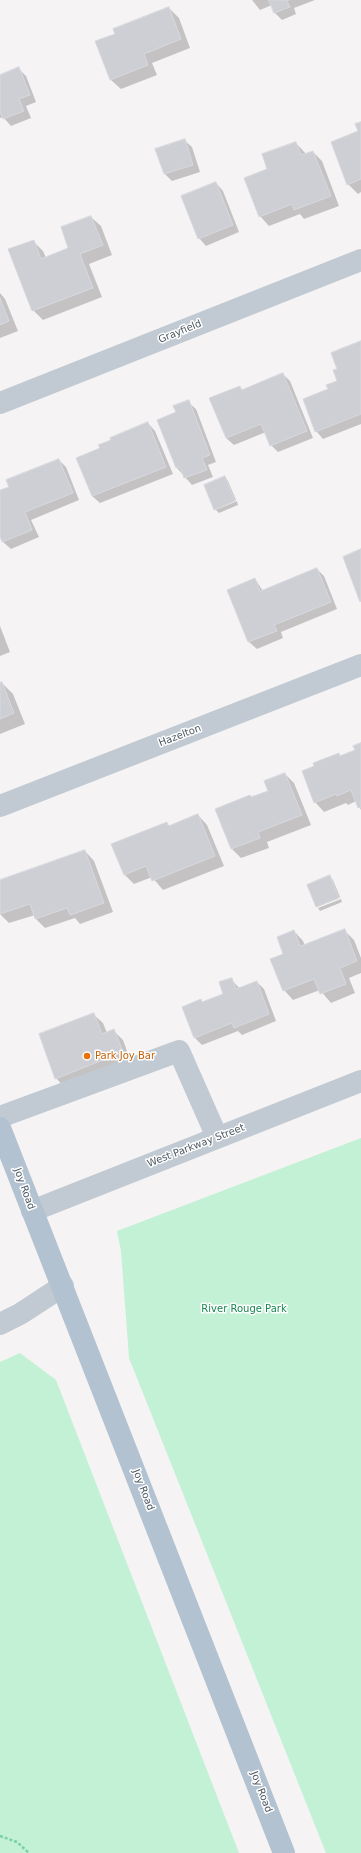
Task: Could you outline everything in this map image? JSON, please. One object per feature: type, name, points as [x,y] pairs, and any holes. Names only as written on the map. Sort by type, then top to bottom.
[{"type":"main road","name":"Joy Road","points":[[0,1128],[284,1853]]},
{"type":"street","name":"Grayfield","points":[[0,403],[361,260]]},
{"type":"street","name":"Hazelton","points":[[0,806],[361,665]]},
{"type":"street","points":[[0,1116],[179,1051],[217,1137]]},
{"type":"street","name":"West Parkway Street","points":[[32,1210],[361,1081]]},
{"type":"street","points":[[0,1324],[63,1286]]},
{"type":"path","points":[[0,1836],[17,1842],[29,1853]]},
{"type":"green space","name":"River Rouge Park","points":[[361,1138],[361,1853],[326,1853],[129,1358],[121,1251],[117,1231]]},
{"type":"green space","points":[[20,1353],[56,1380],[239,1853],[0,1853],[0,1362]]},
{"type":"building","points":[[269,0],[289,0],[287,1],[290,7],[274,13]]},
{"type":"building","points":[[169,7],[181,39],[144,54],[148,65],[110,80],[95,41],[115,34],[113,29]]},
{"type":"building","points":[[19,67],[30,95],[19,99],[24,111],[3,119],[0,112],[0,75]]},
{"type":"building","points":[[361,122],[361,179],[347,185],[331,142],[358,131],[355,124]]},
{"type":"building","points":[[185,139],[193,165],[164,174],[155,149]]},
{"type":"building","points":[[296,142],[301,155],[313,151],[331,196],[294,210],[292,204],[259,217],[244,178],[267,169],[262,154]]},
{"type":"building","points":[[216,182],[233,225],[198,239],[181,196]]},
{"type":"building","points":[[91,216],[103,245],[80,254],[93,288],[32,311],[8,249],[34,240],[41,259],[68,248],[61,227]]},
{"type":"building","points":[[0,298],[9,321],[0,325]]},
{"type":"building","points":[[361,341],[361,414],[315,432],[303,399],[328,389],[326,385],[337,381],[333,370],[337,369],[331,353]]},
{"type":"building","points":[[283,373],[307,431],[270,446],[261,424],[226,438],[209,398],[240,386],[241,390]]},
{"type":"building","points":[[189,400],[210,455],[202,458],[207,470],[184,478],[180,467],[176,468],[157,420],[176,412],[173,406]]},
{"type":"building","points":[[148,422],[166,467],[92,496],[76,458],[100,448],[98,445],[111,440],[110,438]]},
{"type":"building","points":[[59,459],[73,493],[25,512],[32,530],[2,542],[0,536],[0,490],[9,487],[6,480]]},
{"type":"building","points":[[225,476],[235,501],[214,510],[204,485]]},
{"type":"building","points":[[361,549],[361,601],[360,602],[343,557]]},
{"type":"building","points":[[317,568],[331,602],[274,625],[277,631],[248,642],[227,590],[255,578],[260,591]]},
{"type":"building","points":[[2,682],[14,713],[0,719],[0,683]]},
{"type":"building","points":[[361,743],[361,807],[358,808],[351,790],[314,803],[302,771],[314,766],[313,763],[339,753],[340,756],[355,750],[353,746]]},
{"type":"building","points":[[285,773],[302,815],[258,832],[260,838],[231,849],[215,809],[250,795],[251,797],[268,791],[264,781]]},
{"type":"building","points":[[198,814],[215,856],[152,881],[146,866],[124,875],[111,844],[167,822],[168,826]]},
{"type":"building","points":[[85,850],[104,903],[70,915],[67,908],[35,919],[30,904],[0,914],[0,880]]},
{"type":"building","points":[[330,875],[339,898],[316,907],[307,885]]},
{"type":"building","points":[[345,929],[357,961],[340,968],[346,984],[320,994],[314,979],[283,991],[270,959],[283,954],[277,937],[294,930],[300,946]]},
{"type":"building","points":[[232,978],[236,989],[257,981],[269,1014],[234,1028],[232,1023],[194,1038],[182,1007],[201,999],[202,1002],[223,994],[219,982]]},
{"type":"building","points":[[94,1013],[102,1034],[114,1029],[123,1052],[55,1079],[39,1034]]},
{"type":"place","name":"Park Joy Bar","points":[[87,1056]]}]
